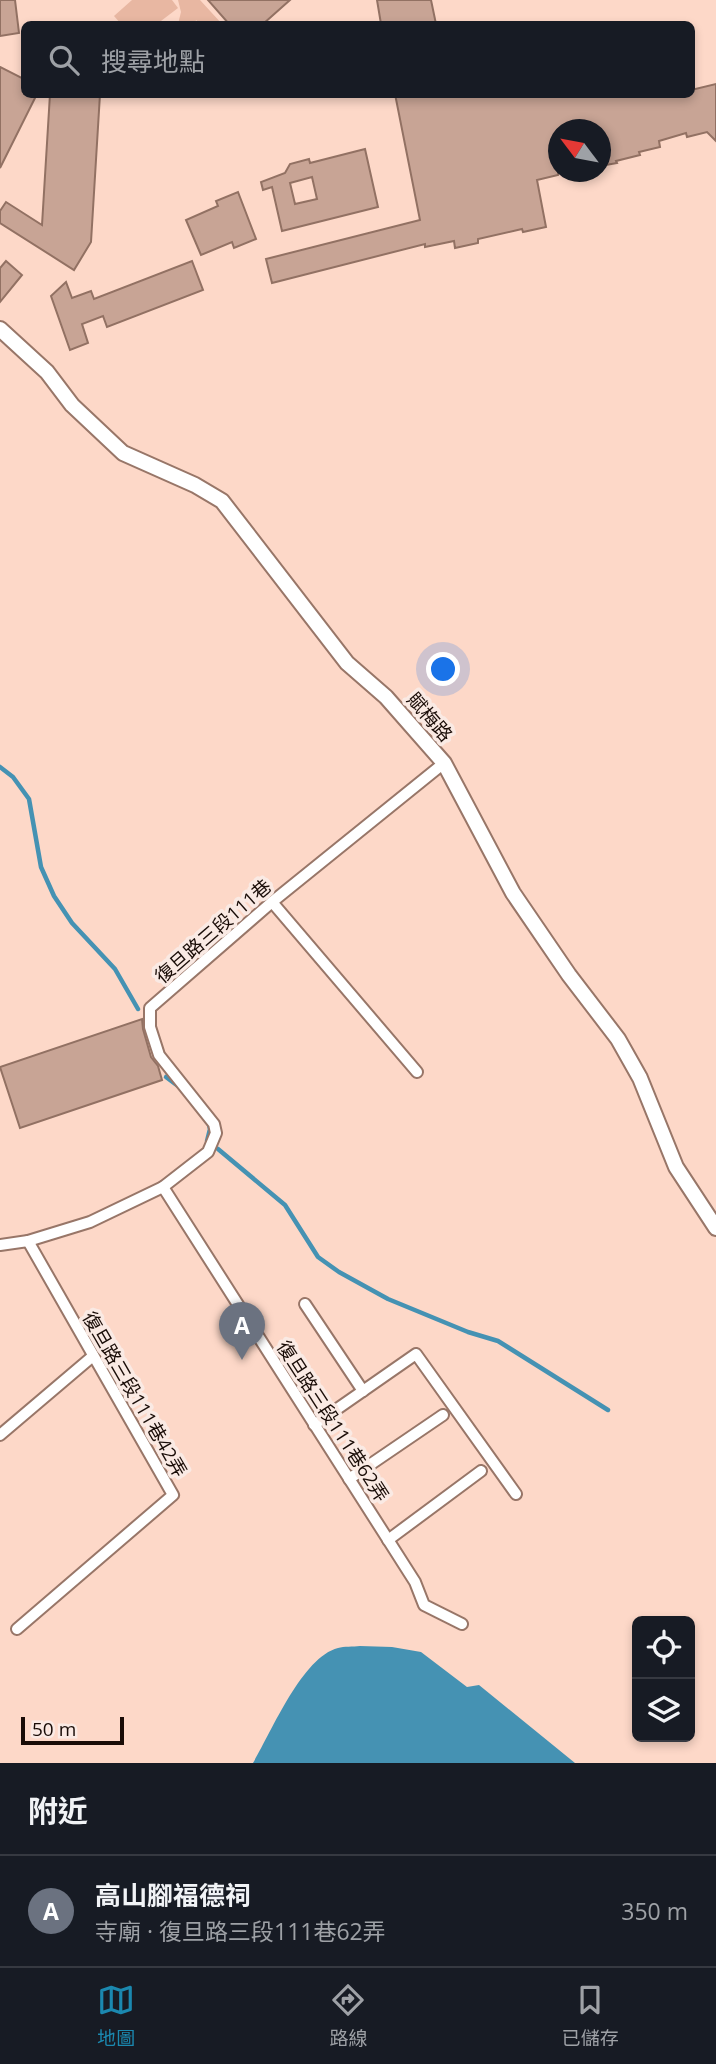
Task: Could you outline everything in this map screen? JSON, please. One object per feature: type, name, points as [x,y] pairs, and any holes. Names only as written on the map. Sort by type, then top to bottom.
[{"type":"street","name":"賦梅路","points":[[0,329],[47,372],[72,405],[123,453],[195,485],[222,501],[347,663],[386,697],[444,763],[513,893],[569,975],[618,1039],[640,1078],[676,1167],[716,1228]]},
{"type":"street","name":"復旦路三段111巷","points":[[0,1245],[28,1241],[90,1222],[163,1187],[208,1152],[216,1133],[214,1124],[159,1055],[150,1027],[150,1008],[272,902],[444,763]]},
{"type":"street","points":[[272,902],[417,1072]]},
{"type":"street","name":"復旦路三段111巷62弄","points":[[163,1187],[415,1582],[424,1605],[462,1624]]},
{"type":"street","name":"復旦路三段111巷42弄","points":[[17,1629],[173,1496],[28,1241]]},
{"type":"street","points":[[305,1304],[363,1391]]},
{"type":"street","points":[[314,1425],[416,1354],[516,1494]]},
{"type":"street","points":[[0,1435],[93,1356]]},
{"type":"street","points":[[349,1479],[443,1415]]},
{"type":"street","points":[[388,1540],[481,1471]]},
{"type":"shaded area","points":[[132,0],[172,0],[178,8],[161,21],[118,21],[114,16]]},
{"type":"shaded area","points":[[178,0],[200,0],[219,21],[179,21],[181,12]]},
{"type":"water","points":[[392,1647],[421,1652],[467,1687],[479,1685],[575,1763],[253,1763],[289,1698],[312,1666],[325,1654],[338,1648]]},
{"type":"building","points":[[0,0],[15,0],[19,33],[0,36]]},
{"type":"building","points":[[208,0],[290,0],[266,21],[226,21]]},
{"type":"building","points":[[377,0],[431,0],[435,21],[380,21]]},
{"type":"building","points":[[0,67],[21,78],[21,98],[35,98],[0,168]]},
{"type":"building","points":[[716,84],[716,141],[707,132],[687,137],[686,133],[659,141],[660,147],[639,152],[640,155],[611,164],[611,119],[548,119],[548,177],[537,180],[546,227],[523,232],[522,229],[478,239],[478,243],[455,248],[454,241],[425,247],[425,244],[272,283],[266,259],[420,220],[396,98],[695,98],[695,89]]},
{"type":"building","points":[[50,98],[100,98],[91,242],[74,270],[0,223],[0,211],[6,202],[42,225]]},
{"type":"building","points":[[365,149],[378,207],[282,231],[272,187],[263,190],[261,182],[285,173],[290,164],[309,159],[310,163]],"holes":[[[312,177],[317,199],[295,204],[290,183]]]},
{"type":"building","points":[[238,192],[256,239],[234,248],[232,242],[201,255],[186,220],[218,206],[216,201]]},
{"type":"building","points":[[6,261],[22,275],[0,302],[0,268]]},
{"type":"building","points":[[192,261],[203,290],[107,327],[103,316],[82,324],[88,343],[70,350],[51,296],[66,282],[72,298],[91,291],[94,299]]},
{"type":"building","points":[[142,1019],[151,1057],[158,1066],[162,1080],[20,1128],[0,1067]]},
{"type":"waterway","points":[[0,767],[13,777],[29,799],[41,867],[54,896],[72,923],[115,969],[138,1009]]},
{"type":"waterway","points":[[166,1077],[178,1086]]},
{"type":"waterway","points":[[207,1141],[209,1125]]},
{"type":"waterway","points":[[218,1149],[285,1205],[318,1257],[339,1272],[388,1299],[468,1332],[498,1341],[608,1410]]},
{"type":"place","name":"高山腳福德祠","points":[[242,1360]]}]
